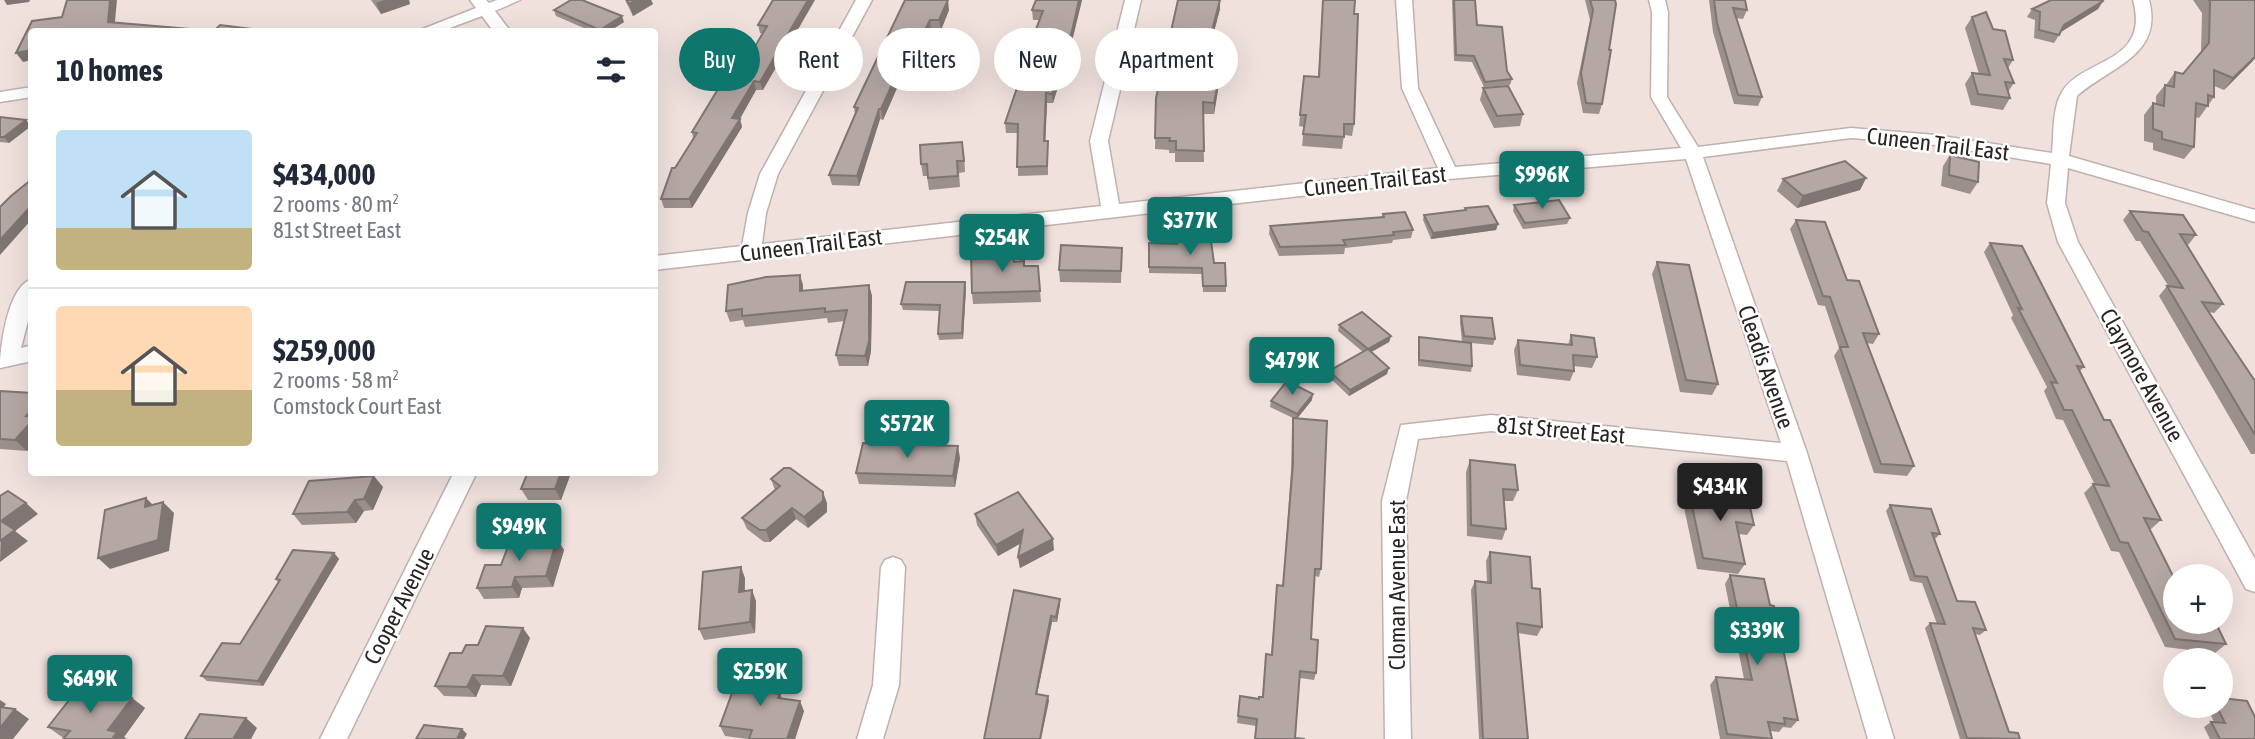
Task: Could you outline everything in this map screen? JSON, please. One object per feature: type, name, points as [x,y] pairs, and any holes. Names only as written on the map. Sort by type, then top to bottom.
[{"type":"street","points":[[431,28],[482,4],[512,0]]},
{"type":"street","points":[[751,252],[757,213],[769,174],[863,0]]},
{"type":"street","points":[[1111,210],[1100,141],[1133,0]]},
{"type":"street","points":[[1404,0],[1410,88],[1449,173]]},
{"type":"street","name":"Cleadis Avenue","points":[[1657,0],[1660,12],[1659,97],[1693,153],[1796,453],[1881,739]]},
{"type":"street","name":"Claymore Avenue","points":[[2141,0],[2145,23],[2137,43],[2130,52],[2069,94],[2065,106],[2056,203],[2068,242],[2255,582]]},
{"type":"street","points":[[482,4],[500,28]]},
{"type":"street","points":[[0,97],[28,93]]},
{"type":"street","name":"Cuneen Trail East","points":[[658,263],[1449,173],[1693,153],[1851,133],[1936,140],[2062,160],[2255,216]]},
{"type":"street","points":[[28,291],[24,296],[4,359],[28,354]]},
{"type":"street","name":"81st Street East","points":[[1409,431],[1491,423],[1796,453]]},
{"type":"street","name":"Cloman Avenue East","points":[[1398,739],[1394,502],[1409,431]]},
{"type":"street","name":"Cooper Avenue","points":[[333,739],[464,476]]},
{"type":"street","points":[[870,739],[886,685],[893,567]]},
{"type":"building","points":[[67,0],[110,0],[108,22],[179,28],[28,28],[32,21],[62,17]]},
{"type":"building","points":[[571,0],[582,0],[622,16],[603,28],[595,28],[554,10]]},
{"type":"building","points":[[773,0],[808,0],[792,28],[774,28],[774,58],[760,82],[760,38],[767,26],[758,25]]},
{"type":"building","points":[[905,0],[948,0],[939,20],[930,20],[926,28],[892,28]]},
{"type":"building","points":[[1036,0],[1079,0],[1073,28],[1036,28],[1043,11],[1032,10]]},
{"type":"building","points":[[1178,0],[1220,0],[1213,28],[1172,28]]},
{"type":"building","points":[[1323,0],[1355,0],[1354,14],[1358,14],[1354,124],[1344,124],[1344,137],[1303,134],[1306,115],[1300,115],[1304,76],[1319,77]]},
{"type":"building","points":[[1454,0],[1475,0],[1477,25],[1502,27],[1507,71],[1512,79],[1485,82],[1474,56],[1456,55]]},
{"type":"building","points":[[1590,0],[1615,0],[1616,4],[1602,104],[1586,103],[1581,73],[1593,10]]},
{"type":"building","points":[[1714,0],[1745,0],[1747,10],[1733,8],[1762,97],[1738,95],[1717,23]]},
{"type":"building","points":[[2051,0],[2103,1],[2064,25],[2059,35],[2039,30],[2040,12],[2032,9]]},
{"type":"building","points":[[2209,0],[2255,0],[2255,57],[2233,78],[2214,70],[2214,97],[2208,95],[2208,106],[2196,103],[2194,147],[2162,139],[2162,132],[2153,129],[2153,103],[2164,106],[2165,85],[2174,87],[2175,72],[2183,74],[2209,43]]},
{"type":"building","points":[[1986,12],[1993,29],[2005,31],[2013,60],[2004,59],[2014,83],[2005,82],[2010,98],[1978,94],[1972,73],[1990,75],[1972,17]]},
{"type":"building","points":[[220,25],[244,28],[217,28]]},
{"type":"building","points":[[28,29],[28,51],[16,53]]},
{"type":"building","points":[[877,59],[877,91],[889,91],[879,109],[857,176],[829,175],[858,108],[854,107]]},
{"type":"building","points":[[1508,86],[1523,114],[1497,116],[1483,88]]},
{"type":"building","points":[[717,91],[748,91],[732,118],[740,119],[689,199],[661,199],[672,168],[675,168],[697,133],[692,132]]},
{"type":"building","points":[[1016,91],[1053,91],[1052,94],[1046,93],[1044,141],[1048,141],[1047,166],[1017,167],[1018,124],[1005,123]]},
{"type":"building","points":[[1158,91],[1216,91],[1214,103],[1203,102],[1204,151],[1176,150],[1176,141],[1169,141],[1170,138],[1155,138]]},
{"type":"building","points":[[0,117],[26,120],[4,137],[0,137]]},
{"type":"building","points":[[962,142],[964,161],[957,161],[958,176],[928,178],[927,164],[921,164],[920,145]]},
{"type":"building","points":[[1950,155],[1979,162],[1978,182],[1949,175]]},
{"type":"building","points":[[1845,161],[1866,178],[1803,196],[1783,179]]},
{"type":"building","points":[[28,182],[28,209],[0,240],[0,207]]},
{"type":"building","points":[[1559,200],[1570,218],[1525,223],[1514,205]]},
{"type":"building","points":[[1488,206],[1498,224],[1433,233],[1424,215],[1466,210],[1465,208]]},
{"type":"building","points":[[2130,211],[2183,215],[2196,235],[2180,234],[2223,304],[2202,302],[2255,381],[2255,435],[2167,286],[2183,288],[2148,232],[2143,231]]},
{"type":"building","points":[[1405,212],[1413,230],[1393,232],[1394,235],[1343,240],[1346,245],[1280,247],[1270,226],[1384,217],[1383,214]]},
{"type":"building","points":[[1796,220],[1825,222],[1847,280],[1859,281],[1879,334],[1863,333],[1914,466],[1881,464],[1840,347],[1848,347],[1830,297],[1823,296]]},
{"type":"building","points":[[1176,234],[1210,234],[1214,263],[1225,263],[1226,286],[1203,286],[1202,268],[1149,267],[1149,243],[1177,244]]},
{"type":"building","points":[[1990,243],[2022,246],[2084,367],[2077,366],[2104,420],[2110,420],[2161,520],[2144,518],[2167,564],[2163,564],[2163,614],[2128,543],[2120,542],[2093,484],[2109,486],[2072,410],[2064,410],[2051,382],[2057,383],[2018,308],[2022,309]]},
{"type":"building","points":[[1061,245],[1122,248],[1121,271],[1059,270]]},
{"type":"building","points":[[1014,252],[1014,262],[1024,261],[1024,266],[1038,266],[1040,291],[972,293],[971,254]]},
{"type":"building","points":[[1657,262],[1689,265],[1718,384],[1686,380]]},
{"type":"building","points":[[800,275],[800,291],[869,285],[869,341],[865,356],[836,355],[847,310],[825,312],[825,308],[742,316],[742,309],[726,311],[728,285],[766,277]]},
{"type":"building","points":[[906,282],[965,282],[962,333],[938,334],[940,305],[901,304]]},
{"type":"building","points":[[1362,312],[1391,336],[1368,349],[1339,325]]},
{"type":"building","points":[[1461,316],[1492,318],[1495,339],[1464,336]]},
{"type":"building","points":[[1571,335],[1594,338],[1597,357],[1573,355],[1574,371],[1520,365],[1518,340],[1572,345]]},
{"type":"building","points":[[1419,337],[1471,343],[1472,366],[1419,360]]},
{"type":"building","points":[[1368,349],[1389,368],[1350,390],[1329,371]]},
{"type":"building","points":[[1287,381],[1313,394],[1297,414],[1271,401]]},
{"type":"building","points":[[0,391],[28,393],[28,425],[15,440],[0,439]]},
{"type":"building","points":[[1293,418],[1327,421],[1321,569],[1315,569],[1311,639],[1318,640],[1316,673],[1300,671],[1295,738],[1305,739],[1255,739],[1257,719],[1238,716],[1240,696],[1259,699],[1263,697],[1266,654],[1272,655],[1277,585],[1283,586],[1293,463]]},
{"type":"building","points":[[863,443],[958,446],[953,476],[856,473]]},
{"type":"building","points":[[1470,460],[1515,465],[1518,490],[1503,489],[1506,529],[1471,525]]},
{"type":"building","points":[[784,468],[790,468],[823,492],[823,501],[804,517],[792,508],[766,530],[760,530],[742,518],[780,486],[771,479]]},
{"type":"building","points":[[374,476],[364,499],[355,500],[347,512],[293,514],[309,481]]},
{"type":"building","points":[[526,476],[560,476],[555,489],[521,489]]},
{"type":"building","points":[[1688,487],[1747,494],[1754,525],[1736,522],[1745,564],[1703,558]]},
{"type":"building","points":[[8,491],[26,503],[1,521],[15,530],[0,541],[0,496]]},
{"type":"building","points":[[1018,492],[1053,539],[1018,557],[1023,530],[996,545],[975,514]]},
{"type":"building","points":[[146,498],[145,507],[163,502],[158,540],[98,558],[105,510]]},
{"type":"building","points":[[1890,505],[1931,509],[1940,534],[1932,533],[1957,601],[1975,602],[1986,630],[1973,628],[2009,732],[2018,733],[2020,739],[1967,738],[1930,623],[1945,624],[1927,577],[1915,576]]},
{"type":"building","points":[[557,539],[546,576],[515,577],[512,587],[477,588],[485,565],[501,565],[510,541]]},
{"type":"building","points":[[293,550],[334,553],[258,681],[201,676],[222,643],[240,644],[280,580],[276,579]]},
{"type":"building","points":[[1490,552],[1530,557],[1532,588],[1540,589],[1542,627],[1517,623],[1528,739],[1483,739],[1475,581],[1491,583]]},
{"type":"building","points":[[741,567],[739,592],[752,590],[750,622],[699,629],[703,572]]},
{"type":"building","points":[[1730,575],[1764,579],[1770,605],[1774,606],[1798,720],[1784,718],[1785,724],[1768,722],[1772,739],[1727,734],[1716,677],[1752,680]]},
{"type":"building","points":[[1014,590],[1060,599],[1056,617],[1051,616],[1036,694],[1048,696],[1040,739],[984,739]]},
{"type":"building","points":[[486,626],[523,628],[503,676],[473,675],[467,687],[435,686],[450,653],[462,653],[466,645],[478,645]]},
{"type":"building","points":[[2173,634],[2221,634],[2226,644],[2175,639]]},
{"type":"building","points":[[740,671],[778,676],[772,693],[780,694],[778,698],[800,701],[787,739],[749,739],[752,730],[720,726]]},
{"type":"building","points":[[77,690],[132,698],[108,730],[117,732],[112,739],[63,739],[70,731],[48,727]]},
{"type":"building","points":[[2233,699],[2247,701],[2255,717],[2255,739],[2220,739],[2211,722],[2225,723],[2222,718],[2233,718]]},
{"type":"building","points":[[0,707],[15,709],[0,728]]},
{"type":"building","points":[[200,714],[246,718],[233,739],[185,739]]},
{"type":"building","points":[[424,725],[462,729],[457,739],[416,739]]}]
